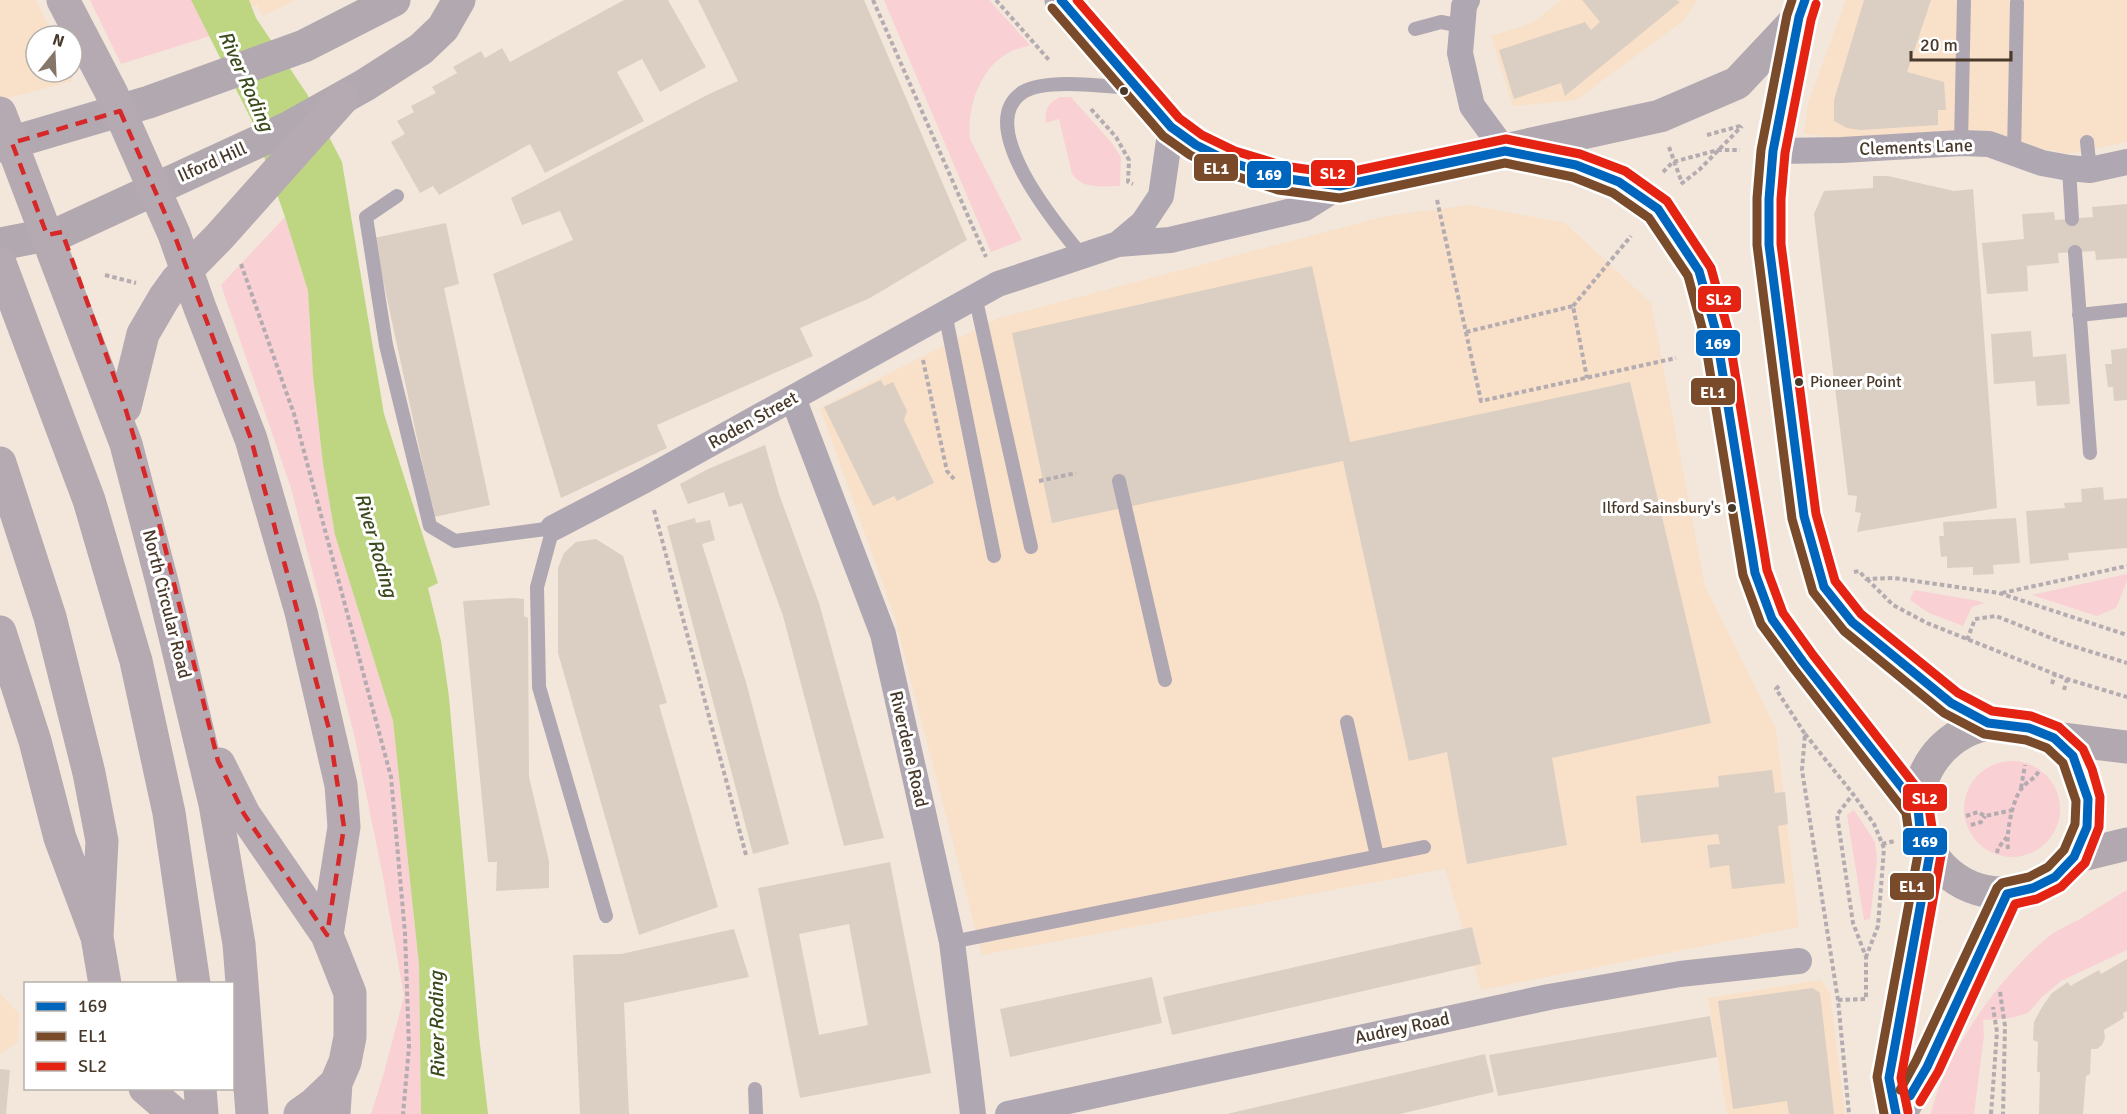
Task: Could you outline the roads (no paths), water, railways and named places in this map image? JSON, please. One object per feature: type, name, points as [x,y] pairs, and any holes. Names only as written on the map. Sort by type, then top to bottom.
[{"type":"highway","points":[[63,0],[112,94],[174,234],[251,439],[301,612],[341,785],[344,826],[327,935]]},
{"type":"highway","points":[[125,407],[143,334],[164,298],[177,280],[220,236],[343,98]]},
{"type":"highway","name":"North Circular Road","points":[[0,113],[126,444],[162,582],[215,804],[236,920],[252,1114]]},
{"type":"highway","points":[[0,181],[29,180],[41,186],[46,194],[125,407],[158,519],[218,761],[244,814],[327,935],[350,993],[350,1037],[335,1099],[314,1104],[300,1114]]},
{"type":"highway","points":[[0,263],[89,500],[136,661],[169,813],[194,982]]},
{"type":"highway","points":[[0,463],[50,616],[89,773],[102,841],[97,937]]},
{"type":"highway","points":[[0,632],[35,741],[60,838],[97,937],[105,982]]},
{"type":"highway","points":[[141,1114],[144,1090]]},
{"type":"highway","points":[[145,1090],[175,1114]]},
{"type":"highway","points":[[200,1090],[202,1114]]},
{"type":"main road","points":[[0,146],[149,102],[304,46],[394,0]]},
{"type":"main road","name":"Ilford Hill","points":[[0,243],[62,232],[290,127],[343,98],[422,48],[442,28],[459,0]]},
{"type":"main road","points":[[1061,0],[1171,127],[1196,145],[1230,162],[1281,178],[1340,186],[1660,116],[1737,83],[1802,8]]},
{"type":"main road","points":[[1802,8],[1760,151],[1769,200],[1769,245],[1804,516],[1824,587],[1852,622],[1899,662],[1951,703],[1988,723],[2029,728],[2054,738],[2127,747]]},
{"type":"main road","points":[[1505,151],[1576,165],[1619,182],[1658,209],[1699,271],[1716,333],[1755,573],[1772,620],[1918,808]]},
{"type":"main road","points":[[1988,723],[1970,729],[1953,740],[1931,762],[1923,779],[1918,808],[1920,830],[1930,853],[1959,882],[1980,891],[2007,894],[2033,888],[2055,877],[2074,856],[2086,827],[2088,799],[2073,756],[2054,738]]},
{"type":"main road","points":[[2074,856],[2127,844]]},
{"type":"main road","points":[[1898,1114],[1889,1078],[1930,853]]},
{"type":"main road","points":[[1898,1114],[1927,1067],[2007,894]]},
{"type":"street","points":[[1467,0],[1464,6],[1460,53],[1472,106],[1505,151]]},
{"type":"street","name":"Roden Street","points":[[1118,244],[1143,223],[1161,196],[1171,127]]},
{"type":"street","name":"Clements Lane","points":[[1760,151],[1842,150],[1960,143],[1989,144],[2042,163],[2080,169],[2127,162]]},
{"type":"street","name":"Roden Street","points":[[553,528],[645,480],[998,284],[1118,244],[1170,240],[1305,208],[1340,186]]},
{"type":"street","name":"Riverdene Road","points":[[793,398],[883,634],[952,942],[973,1114]]},
{"type":"street","name":"Audrey Road","points":[[1008,1114],[1549,997],[1680,974],[1799,961]]},
{"type":"lane","points":[[1960,143],[1964,0]]},
{"type":"lane","points":[[2014,153],[2017,3]]},
{"type":"lane","points":[[1415,29],[1441,22],[1462,26]]},
{"type":"lane","points":[[1083,256],[1046,212],[1019,164],[1009,141],[1006,116],[1013,102],[1023,92],[1042,86],[1069,84],[1136,89]]},
{"type":"lane","points":[[2072,219],[2087,142]]},
{"type":"lane","points":[[397,196],[366,217],[386,345],[430,526],[454,541],[553,528],[537,587],[539,687],[606,916]]},
{"type":"lane","points":[[2075,252],[2090,453]]},
{"type":"lane","points":[[975,296],[1031,548]]},
{"type":"lane","points":[[2079,315],[2127,310]]},
{"type":"lane","points":[[945,313],[994,556]]},
{"type":"lane","points":[[1119,481],[1165,680]]},
{"type":"lane","points":[[1347,722],[1377,856]]},
{"type":"lane","points":[[952,942],[1424,848]]},
{"type":"lane","points":[[755,1089],[756,1114]]},
{"type":"water","name":"River Roding","points":[[191,0],[249,0],[256,18],[307,94],[342,162],[384,414],[438,583],[428,588],[441,641],[449,697],[488,1114],[421,1114],[419,965],[393,721],[335,535],[323,464],[313,376],[308,291],[251,119]]},
{"type":"place","name":"Pioneer Point","points":[[1799,382]]},
{"type":"place","name":"Ilford Sainsbury's","points":[[1732,508]]}]
